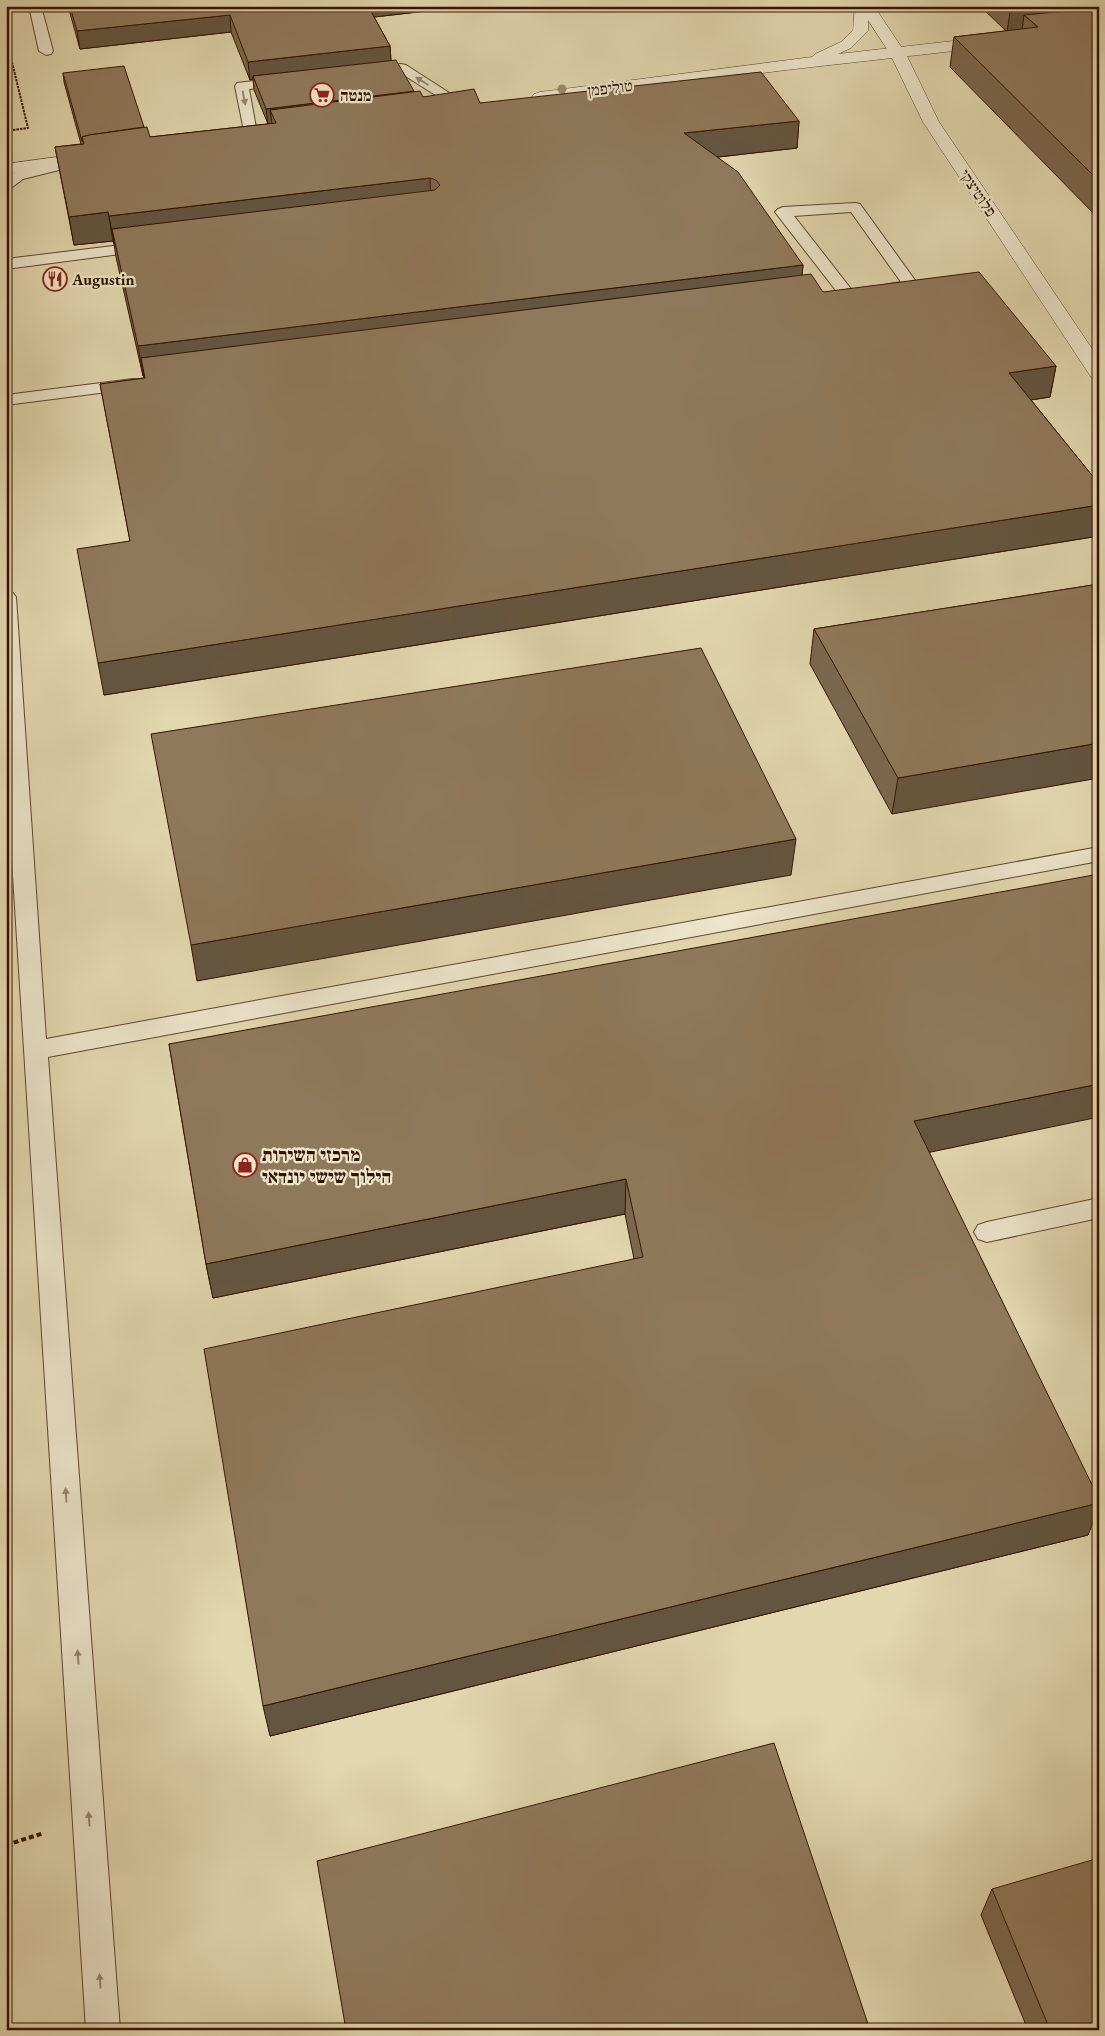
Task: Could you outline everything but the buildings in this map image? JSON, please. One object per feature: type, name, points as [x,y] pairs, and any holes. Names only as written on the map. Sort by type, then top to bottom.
[{"type":"street","points":[[813,60],[846,45],[857,35],[860,31],[862,6]]},
{"type":"street","name":"פלוטיצקי","points":[[866,6],[896,51],[931,122],[1099,374]]},
{"type":"street","name":"טוליפמן","points":[[786,65],[813,60],[1005,39]]},
{"type":"street","name":"טוליפמן","points":[[522,99],[896,51]]},
{"type":"street","points":[[435,110],[483,104]]},
{"type":"street","points":[[232,135],[270,130]]},
{"type":"street","points":[[6,156],[108,150],[87,159],[6,169]]},
{"type":"lane","points":[[35,6],[46,51]]},
{"type":"lane","points":[[351,73],[401,68],[464,107]]},
{"type":"lane","points":[[250,133],[242,86],[302,79]]},
{"type":"lane","points":[[6,185],[18,176],[87,159]]},
{"type":"lane","points":[[827,296],[847,294],[911,286],[855,207],[783,212],[847,294]]},
{"type":"lane","points":[[6,264],[164,245]]},
{"type":"lane","points":[[6,400],[145,383]]},
{"type":"lane","points":[[6,597],[13,825],[35,1050],[103,2030]]},
{"type":"lane","points":[[35,1050],[1099,854]]},
{"type":"lane","points":[[988,1232],[1099,1208]]},
{"type":"path","points":[[6,131],[28,128],[10,58]]},
{"type":"place","name":"מנטה","points":[[322,95]]},
{"type":"place","name":"Augustin","points":[[55,279]]},
{"type":"place","name":"מרכזי השירות הילוך שישי יונדאי","points":[[245,1165]]}]
